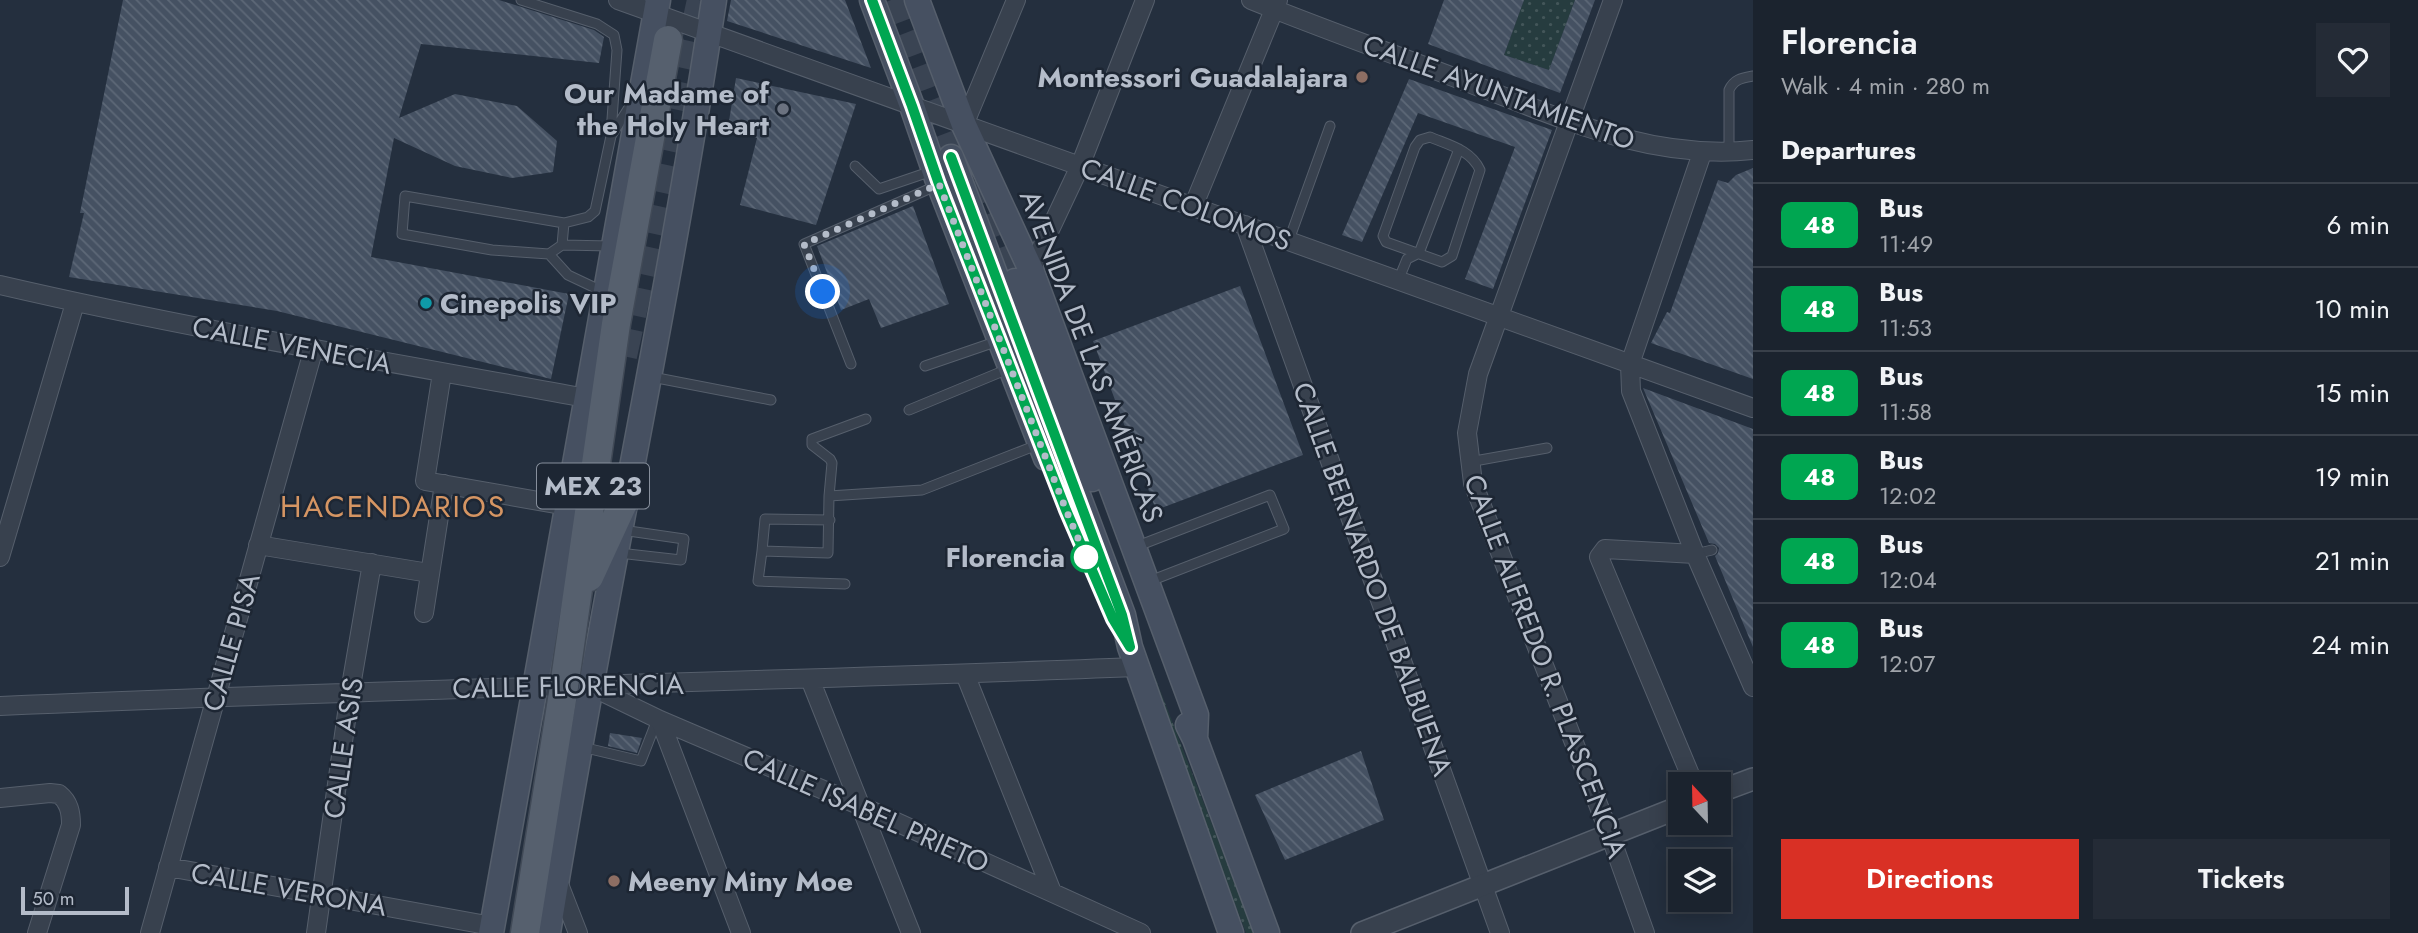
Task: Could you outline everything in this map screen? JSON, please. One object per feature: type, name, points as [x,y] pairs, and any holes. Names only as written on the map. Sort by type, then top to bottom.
[{"type":"main road","points":[[548,933],[580,747],[578,687],[619,541],[650,377],[714,0]]},
{"type":"main road","points":[[872,0],[912,106],[942,171],[1122,615],[1133,657],[1231,933]]},
{"type":"main road","name":"AVENIDA DE LAS AMÉRICAS","points":[[917,0],[1023,274],[1148,581],[1196,715],[1195,739]]},
{"type":"main road","points":[[497,931],[534,687],[657,7]]},
{"type":"main road","name":"MEX 23","points":[[525,933],[578,687],[576,604],[616,324],[668,40]]},
{"type":"main road","points":[[942,171],[999,340],[1066,510],[1113,619],[1133,657]]},
{"type":"main road","name":"AVENIDA DE LAS AMÉRICAS","points":[[1023,274],[1184,718],[1195,739],[1267,933]]},
{"type":"main road","points":[[576,604],[629,488]]},
{"type":"main road","points":[[497,931],[544,719]]},
{"type":"street","name":"CALLE COLOMOS","points":[[618,0],[657,7],[709,33],[1753,408]]},
{"type":"street","points":[[964,125],[1016,0]]},
{"type":"street","points":[[1023,274],[1080,166],[1145,0]]},
{"type":"street","name":"CALLE AYUNTAMIENTO","points":[[1251,0],[1276,5],[1571,121],[1643,144],[1702,153],[1753,150]]},
{"type":"street","name":"CALLE ALFREDO R. PLASCENCIA","points":[[1613,0],[1478,374],[1468,433],[1473,483],[1610,835],[1645,933]]},
{"type":"street","points":[[1193,207],[1276,5]]},
{"type":"street","points":[[1702,153],[1630,364],[1631,390],[1704,552],[1753,687]]},
{"type":"street","name":"CALLE BERNARDO DE BALBUENA","points":[[1245,225],[1500,933]]},
{"type":"street","name":"CALLE VENECIA","points":[[0,285],[75,303],[313,351],[586,398]]},
{"type":"street","points":[[0,557],[75,303]]},
{"type":"street","name":"CALLE PISA","points":[[150,933],[313,351]]},
{"type":"street","points":[[442,373],[425,481],[566,506]]},
{"type":"street","points":[[424,613],[444,484]]},
{"type":"street","points":[[258,545],[429,573]]},
{"type":"street","points":[[1689,772],[1599,557],[1605,549],[1704,552]]},
{"type":"street","name":"CALLE ASIS","points":[[316,933],[350,692],[372,564]]},
{"type":"street","name":"CALLE FLORENCIA","points":[[0,706],[216,696],[965,674],[1133,657]]},
{"type":"street","points":[[965,674],[1052,892]]},
{"type":"street","points":[[810,679],[911,933]]},
{"type":"street","name":"CALLE ISABEL PRIETO","points":[[578,687],[861,806],[1141,933]]},
{"type":"street","points":[[659,720],[741,933]]},
{"type":"street","points":[[1731,787],[1753,779]]},
{"type":"street","points":[[0,798],[59,794],[71,813],[71,825],[37,933]]},
{"type":"street","points":[[1371,931],[1668,812]]},
{"type":"street","name":"CALLE VERONA","points":[[168,867],[497,931]]},
{"type":"street","points":[[557,879],[578,933]]},
{"type":"lane","points":[[521,0],[597,24],[614,35],[617,50],[611,136],[595,211],[589,217],[564,222],[405,195],[402,234],[492,250],[549,254],[562,245],[613,246]]},
{"type":"lane","points":[[1730,152],[1728,90],[1738,79],[1753,76]]},
{"type":"lane","points":[[611,136],[642,86]]},
{"type":"lane","points":[[1289,240],[1330,126]]},
{"type":"lane","points":[[1430,137],[1459,149],[1475,159],[1480,170],[1452,256],[1441,262],[1386,242],[1383,236],[1415,147],[1420,140],[1430,137]]},
{"type":"lane","points":[[1407,258],[1419,253],[1459,149]]},
{"type":"lane","points":[[855,166],[879,189],[942,171]]},
{"type":"lane","points":[[852,364],[804,244],[942,171]]},
{"type":"lane","points":[[562,245],[564,222]]},
{"type":"lane","points":[[1398,281],[1407,258],[1405,248]]},
{"type":"lane","points":[[549,254],[568,275],[605,292]]},
{"type":"lane","points":[[925,366],[999,340]]},
{"type":"lane","points":[[909,410],[1011,368]]},
{"type":"lane","points":[[650,377],[771,400]]},
{"type":"lane","points":[[762,551],[828,553],[832,463],[812,445],[812,439],[866,419]]},
{"type":"lane","points":[[829,496],[922,490],[1040,443]]},
{"type":"lane","points":[[1469,462],[1547,448]]},
{"type":"lane","points":[[1135,547],[1270,495],[1284,529],[1148,581]]},
{"type":"lane","points":[[830,520],[765,519],[758,581],[845,584]]},
{"type":"lane","points":[[684,539],[681,560],[619,541],[684,539]]},
{"type":"lane","points":[[580,747],[642,761],[659,720]]},
{"type":"green space","points":[[1524,0],[1575,0],[1549,70],[1504,55]]},
{"type":"green space","points":[[1136,628],[1254,933],[1246,933],[1130,630]]},
{"type":"building","points":[[123,0],[499,0],[594,30],[604,37],[599,63],[421,44],[399,118],[455,94],[517,106],[557,141],[553,172],[512,178],[455,166],[394,138],[371,257],[569,294],[551,379],[277,311],[69,277],[84,213],[80,213]]},
{"type":"building","points":[[731,0],[845,0],[871,68],[727,21]]},
{"type":"building","points":[[1444,0],[1524,0],[1504,55],[1549,70],[1575,0],[1595,0],[1560,93],[1428,44]]},
{"type":"building","points":[[736,78],[856,104],[816,225],[740,205],[757,138],[728,127]]},
{"type":"building","points":[[1409,79],[1552,130],[1493,289],[1465,279],[1515,147],[1418,113],[1362,242],[1342,235]]},
{"type":"building","points":[[1753,168],[1753,379],[1651,343],[1667,312],[1670,313],[1718,180],[1728,183],[1736,175]]},
{"type":"building","points":[[913,206],[949,304],[881,328],[869,299],[841,310],[817,246]]},
{"type":"building","points":[[1240,286],[1303,455],[1156,510],[1093,341]]},
{"type":"building","points":[[1643,388],[1753,429],[1753,647],[1715,556],[1719,548],[1709,543]]},
{"type":"building","points":[[610,733],[642,738],[637,753],[608,746]]},
{"type":"building","points":[[1361,751],[1384,820],[1285,860],[1255,795]]},
{"type":"tunnel","points":[[668,40],[677,0]]},
{"type":"tunnel","points":[[623,356],[701,0]]},
{"type":"tunnel","points":[[891,0],[951,157]]},
{"type":"tunnel","points":[[979,179],[1014,277]]},
{"type":"tunnel","points":[[544,719],[556,663]]},
{"type":"bus line","name":"48","points":[[872,0],[939,184],[1066,510],[1113,619],[1130,647],[1122,615],[951,157]]},
{"type":"place","name":"Montessori Guadalajara","points":[[1362,77]]},
{"type":"place","name":"Our Madame of the Holy Heart","points":[[783,109]]},
{"type":"place","name":"Cinepolis VIP","points":[[426,303]]},
{"type":"place","name":"Florencia","points":[[1086,557]]},
{"type":"place","name":"Meeny Miny Moe","points":[[614,881]]},
{"type":"district","name":"HACENDARIOS","points":[[393,507]]},
{"type":"route","points":[[823,292],[804,244],[939,184],[1086,557]]}]
